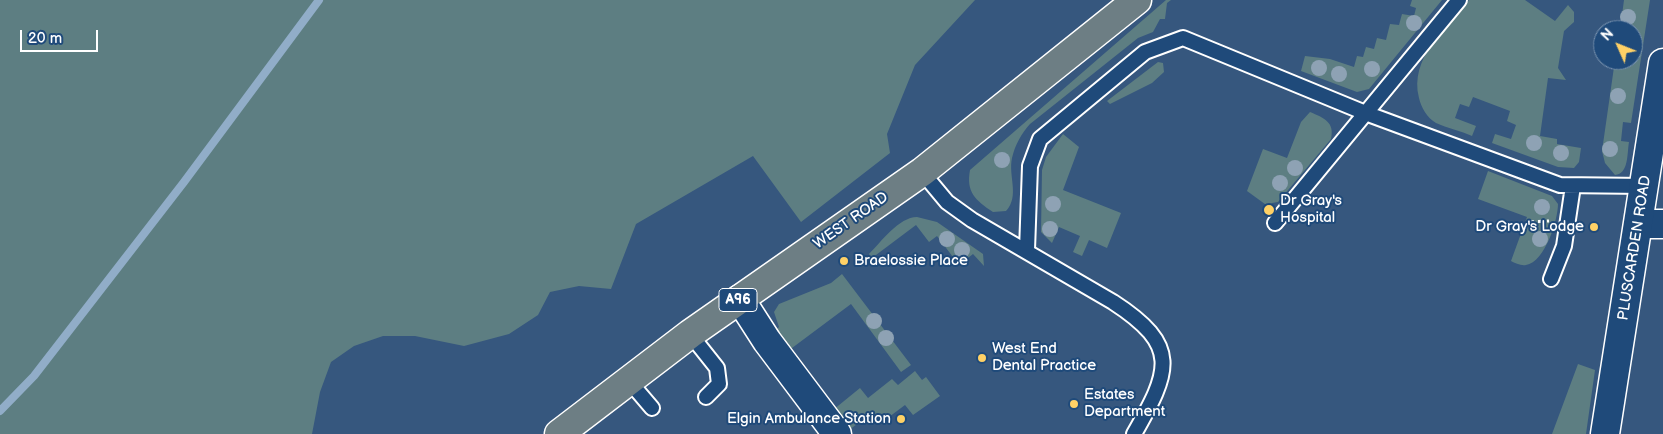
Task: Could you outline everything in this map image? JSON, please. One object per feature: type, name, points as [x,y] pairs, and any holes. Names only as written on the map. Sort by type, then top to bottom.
[{"type":"highway","name":"WEST ROAD","points":[[559,434],[690,334],[922,172],[1137,0]]},
{"type":"main road","name":"PLUSCARDEN ROAD","points":[[1606,434],[1651,224],[1645,186],[1663,62]]},
{"type":"main road","points":[[740,299],[767,341],[837,434]]},
{"type":"lane","points":[[1275,223],[1368,114],[1459,0]]},
{"type":"lane","points":[[1027,250],[1030,166],[1040,139],[1145,52],[1183,38],[1368,114],[1560,186],[1645,186]]},
{"type":"lane","points":[[922,172],[953,206],[972,220],[1027,250],[1132,314],[1146,326],[1158,343],[1164,358],[1162,375],[1154,398],[1134,434]]},
{"type":"lane","points":[[1552,279],[1564,246],[1573,186]]},
{"type":"lane","points":[[690,334],[717,368],[719,384],[706,397]]},
{"type":"lane","points":[[630,381],[652,408]]},
{"type":"green space","points":[[0,0],[975,0],[915,65],[887,134],[890,153],[801,222],[753,156],[636,224],[611,289],[579,286],[550,292],[538,315],[509,334],[464,346],[415,336],[383,336],[354,346],[331,362],[320,392],[312,434],[0,434]]},
{"type":"green space","points":[[1166,0],[1171,0],[1167,3],[1165,19],[1160,19],[1153,32],[1138,38],[1030,124],[1021,136],[1012,158],[1013,192],[1010,205],[1006,211],[993,212],[981,203],[973,195],[969,184],[970,170]]},
{"type":"green space","points":[[1412,0],[1442,0],[1369,89],[1357,92],[1301,71],[1305,56],[1330,59],[1354,67],[1357,56],[1363,57],[1366,47],[1374,49],[1377,38],[1386,40],[1390,24],[1399,25],[1402,14],[1414,16],[1416,8],[1410,6]]},
{"type":"green space","points":[[1469,0],[1525,0],[1555,21],[1568,5],[1574,12],[1574,22],[1564,31],[1558,68],[1566,80],[1548,78],[1540,136],[1557,139],[1557,144],[1581,148],[1579,162],[1574,168],[1558,167],[1492,143],[1495,134],[1511,139],[1516,125],[1507,121],[1510,111],[1473,97],[1469,107],[1460,104],[1455,118],[1476,126],[1472,136],[1436,123],[1425,112],[1419,98],[1417,83],[1424,57],[1440,33]]},
{"type":"green space","points":[[1624,0],[1650,0],[1643,45],[1643,20],[1621,20]]},
{"type":"green space","points":[[1158,62],[1163,63],[1164,72],[1152,83],[1110,104],[1107,101]]},
{"type":"green space","points":[[1614,70],[1639,70],[1631,123],[1623,122],[1621,141],[1629,142],[1625,167],[1620,174],[1615,175],[1605,163],[1602,151]]},
{"type":"green space","points":[[1310,112],[1327,121],[1331,128],[1331,139],[1278,202],[1272,203],[1269,207],[1247,191],[1263,149],[1287,158],[1301,122]]},
{"type":"green space","points":[[1063,134],[1079,147],[1063,190],[1121,213],[1107,248],[1089,240],[1082,256],[1073,252],[1080,236],[1059,227],[1052,243],[1041,232],[1042,170],[1046,157]]},
{"type":"green space","points":[[1488,171],[1552,196],[1558,204],[1553,230],[1544,249],[1533,262],[1524,265],[1511,261],[1527,217],[1478,199]]},
{"type":"green space","points":[[917,217],[937,222],[983,254],[984,266],[973,254],[959,265],[937,236],[929,242],[916,225],[872,258],[869,254],[891,231],[904,221]]},
{"type":"green space","points":[[842,274],[911,365],[901,372],[851,304],[788,351],[774,332],[779,327],[774,312],[779,304],[831,283]]},
{"type":"green space","points":[[1578,364],[1595,370],[1586,434],[1552,434]]},
{"type":"green space","points":[[915,371],[922,380],[926,377],[940,396],[913,415],[905,405],[881,423],[872,413],[849,430],[833,410],[860,388],[868,398],[892,379],[898,385]]},
{"type":"waterway","points":[[0,411],[34,376],[184,182],[319,0]]},
{"type":"place","name":"Dr Gray's Hospital","points":[[1269,210]]},
{"type":"place","name":"Dr Gray's Lodge","points":[[1594,227]]},
{"type":"place","name":"Braelossie Place","points":[[844,261]]},
{"type":"place","name":"West End Dental Practice","points":[[982,358]]},
{"type":"place","name":"Estates Department","points":[[1074,404]]},
{"type":"place","name":"Elgin Ambulance Station","points":[[901,419]]}]
